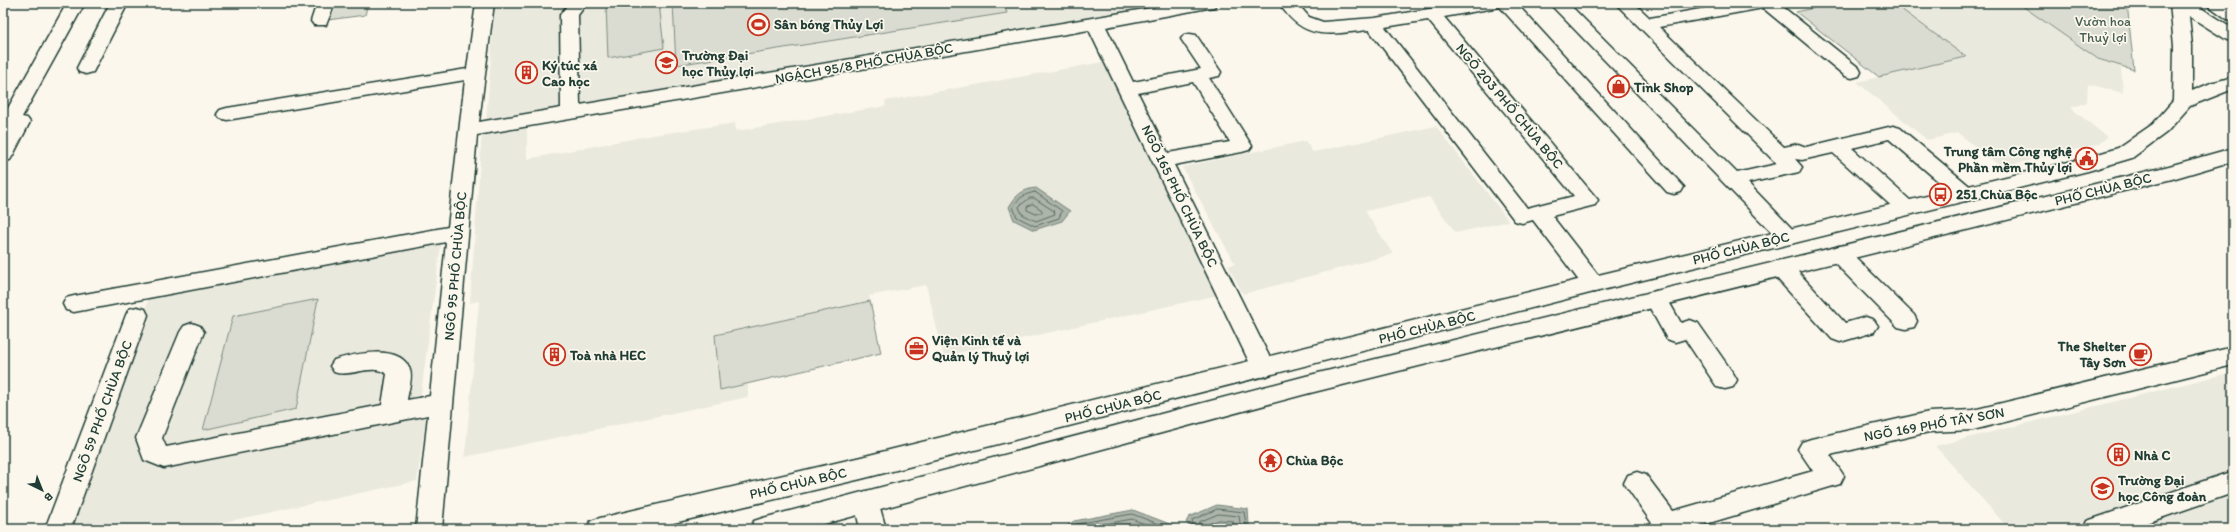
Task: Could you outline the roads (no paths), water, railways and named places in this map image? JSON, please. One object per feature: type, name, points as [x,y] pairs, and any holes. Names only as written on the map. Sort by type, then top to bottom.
[{"type":"main road","points":[[4,132],[76,3]]},
{"type":"main road","points":[[86,68],[119,3]]},
{"type":"main road","points":[[320,21],[326,3]]},
{"type":"main road","name":"NGÕ 95 PHỐ CHÙA BỘC","points":[[428,529],[442,403],[468,130],[485,3]]},
{"type":"main road","points":[[571,112],[569,15],[578,3]]},
{"type":"main road","name":"NGÁCH 95/8 PHỐ CHÙA BỘC","points":[[468,130],[1095,24],[1208,3]]},
{"type":"main road","points":[[1288,3],[1296,15],[1309,25],[1342,27],[1494,3]]},
{"type":"main road","points":[[1506,3],[1674,187]]},
{"type":"main road","points":[[1558,3],[1789,237]]},
{"type":"main road","points":[[1624,3],[1792,167],[1734,180]]},
{"type":"main road","points":[[1647,24],[1763,3]]},
{"type":"main road","points":[[1767,3],[1852,72]]},
{"type":"main road","points":[[2180,3],[2229,32]]},
{"type":"main road","points":[[2180,3],[2183,46],[2183,102]]},
{"type":"main road","points":[[2214,3],[2233,15]]},
{"type":"main road","name":"NGÕ 203 PHỐ CHÙA BỘC","points":[[1431,13],[1588,200],[1530,214]]},
{"type":"main road","points":[[1373,23],[1530,214],[1594,284]]},
{"type":"main road","name":"NGÕ 165 PHỐ CHÙA BỘC","points":[[1095,24],[1259,359]]},
{"type":"main road","points":[[1127,89],[1212,72],[1190,39]]},
{"type":"main road","points":[[226,114],[476,73]]},
{"type":"main road","points":[[1162,162],[1242,146],[1198,75]]},
{"type":"main road","name":"PHỐ CHÙA BỘC","points":[[600,529],[861,468],[1259,359],[1594,284],[1789,237],[1905,207],[1966,194],[2088,164],[2125,153],[2160,128],[2183,102],[2218,87],[2233,83]]},
{"type":"main road","points":[[3,156],[23,118]]},
{"type":"main road","points":[[1779,155],[1798,150],[1802,154],[1893,132],[1966,194]]},
{"type":"main road","points":[[1838,146],[1905,207]]},
{"type":"main road","name":"PHỐ CHÙA BỘC","points":[[763,529],[1306,385],[2172,172],[2233,154]]},
{"type":"main road","points":[[74,304],[459,232]]},
{"type":"main road","points":[[1839,254],[1906,321]]},
{"type":"main road","points":[[1782,268],[1840,333],[1866,326]]},
{"type":"main road","points":[[1656,299],[1675,333],[1690,329],[1725,380]]},
{"type":"main road","name":"NGÕ 59 PHỐ CHÙA BỘC","points":[[58,529],[137,315]]},
{"type":"main road","points":[[192,332],[149,438],[153,452],[164,458],[442,403]]},
{"type":"main road","name":"NGÕ 169 PHỐ TÂY SƠN","points":[[1669,527],[1831,476],[1811,449],[1929,422],[1974,420],[2233,356]]},
{"type":"main road","points":[[342,366],[382,360],[392,363],[398,371],[393,413]]},
{"type":"main road","points":[[861,468],[873,529]]},
{"type":"main road","points":[[2096,529],[2233,482]]},
{"type":"main road","points":[[1637,484],[1669,527]]},
{"type":"water","points":[[1036,188],[1070,211],[1062,221],[1034,230],[1014,220],[1009,207],[1020,193]]},
{"type":"water","points":[[1217,505],[1248,509],[1249,525],[1252,529],[1191,529],[1186,522],[1189,517]]},
{"type":"water","points":[[1133,510],[1175,526],[1177,529],[1062,529],[1074,521]]},
{"type":"place","name":"Sân bóng Thủy Lợi","points":[[758,24]]},
{"type":"place","name":"Trường Đại học Thủy lợi","points":[[666,63]]},
{"type":"place","name":"Ký túc xá Cao học","points":[[526,73]]},
{"type":"place","name":"Tink Shop","points":[[1618,87]]},
{"type":"place","name":"Trung tâm Công nghệ Phần mềm Thủy lợi","points":[[2087,159]]},
{"type":"place","name":"251 Chùa Bộc","points":[[1940,194]]},
{"type":"place","name":"Viện Kinh tế và Quản lý Thuỷ lợi","points":[[917,348]]},
{"type":"place","name":"The Shelter Tây Sơn","points":[[2141,354]]},
{"type":"place","name":"Toà nhà HEC","points":[[554,355]]},
{"type":"place","name":"Nhà C","points":[[2119,455]]},
{"type":"place","name":"Chùa Bộc","points":[[1270,460]]},
{"type":"place","name":"Trường Đại học Công đoàn","points":[[2102,488]]},
{"type":"park label","name":"Vườn hoa Thuỷ lợi","points":[[2103,30]]}]
